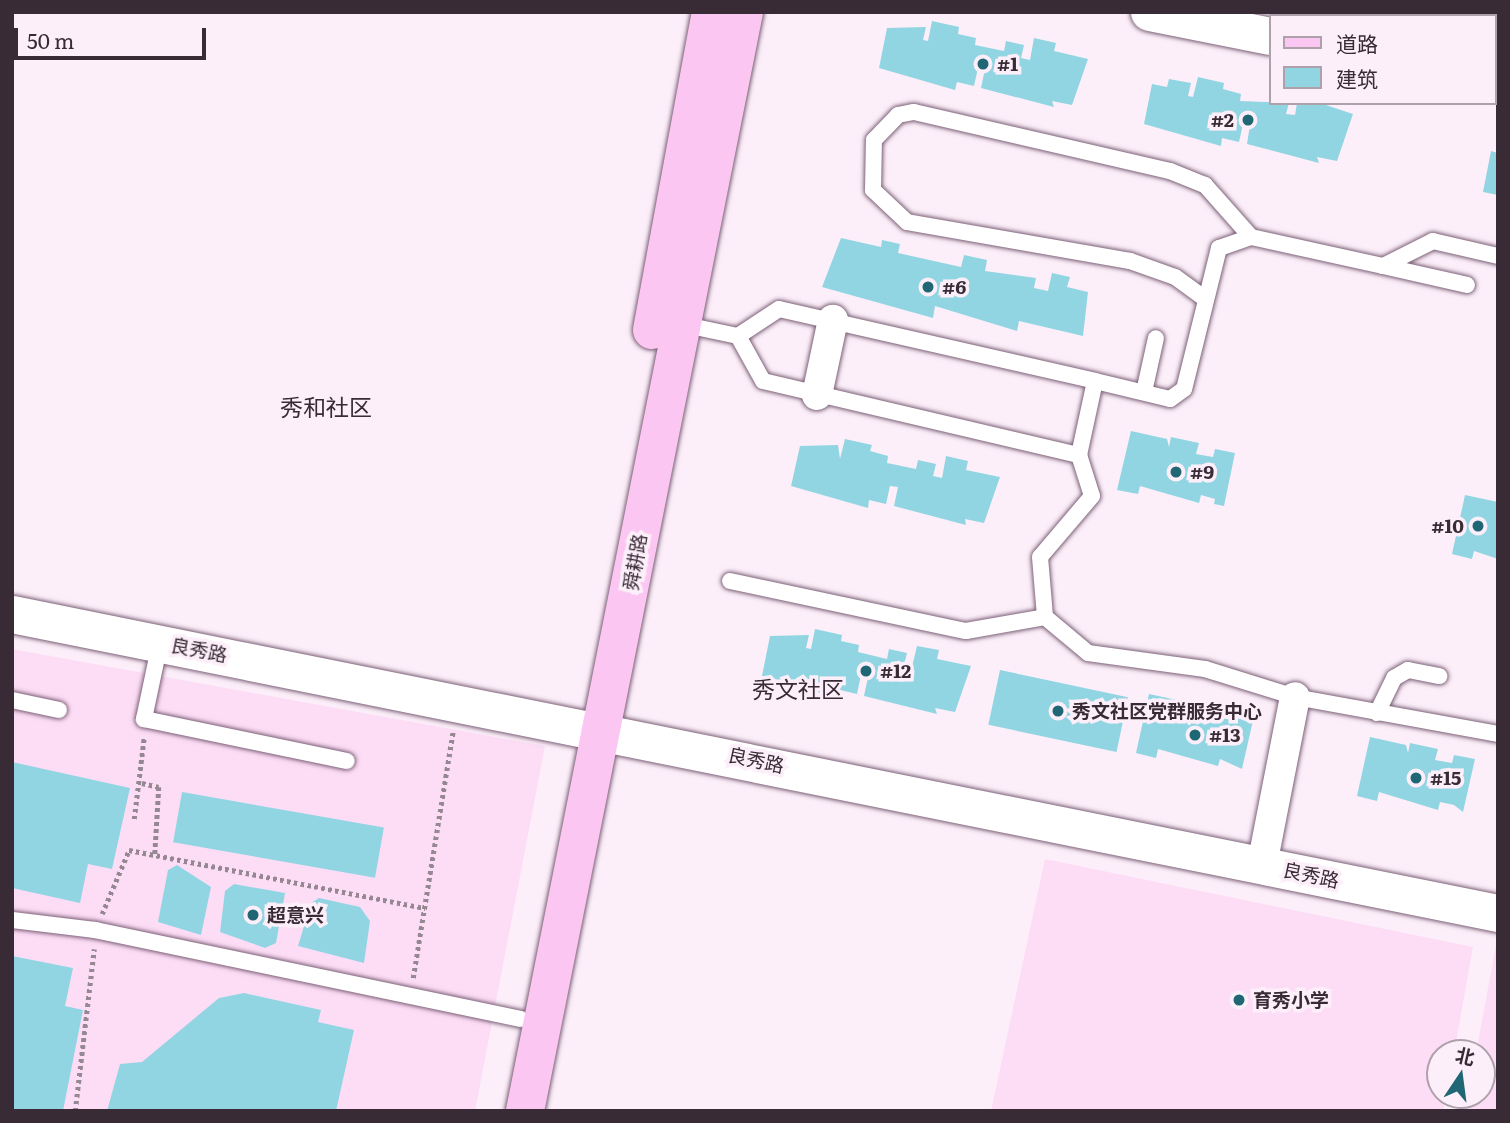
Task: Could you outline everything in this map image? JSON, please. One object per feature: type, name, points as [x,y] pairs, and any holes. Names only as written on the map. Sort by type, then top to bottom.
[{"type":"main road","name":"舜耕路","points":[[525,1111],[593,727],[712,12]]},
{"type":"main road","name":"舜耕路","points":[[502,1111],[521,1019],[593,727],[744,12]]},
{"type":"street","points":[[1149,12],[1268,36]]},
{"type":"street","points":[[817,395],[833,320]]},
{"type":"street","name":"良秀路","points":[[12,614],[593,727],[1498,913]]},
{"type":"street","points":[[1262,865],[1295,697]]},
{"type":"lane","points":[[1204,298],[1175,277],[1130,261],[907,222],[873,190],[874,140],[898,116],[914,112],[1170,171],[1205,184],[1251,237]]},
{"type":"lane","points":[[680,324],[738,336],[779,309],[1170,399],[1184,389],[1204,298],[1219,248],[1251,237],[1467,285]]},
{"type":"lane","points":[[1383,266],[1433,241],[1498,256]]},
{"type":"lane","points":[[738,336],[763,381],[1079,455]]},
{"type":"lane","points":[[1144,392],[1156,338]]},
{"type":"lane","points":[[1095,381],[1079,455],[1092,496],[1040,557],[1045,617],[1088,653],[1246,678],[1295,697],[1498,734]]},
{"type":"lane","points":[[730,581],[966,631],[1045,617]]},
{"type":"lane","points":[[160,643],[144,719],[347,761]]},
{"type":"lane","points":[[1377,713],[1401,674],[1439,676]]},
{"type":"lane","points":[[12,701],[59,710]]},
{"type":"lane","points":[[12,920],[95,930],[521,1019]]},
{"type":"path","points":[[410,996],[456,700]]},
{"type":"path","points":[[134,819],[142,783],[144,719]]},
{"type":"path","points":[[142,783],[159,787],[155,855]]},
{"type":"path","points":[[75,1111],[95,930],[129,850],[425,908]]},
{"type":"shaded area","points":[[1263,12],[1498,12],[1498,59],[1496,14]]},
{"type":"shaded area","points":[[12,649],[545,746],[475,1111],[12,1111]]},
{"type":"shaded area","name":"育秀小学","points":[[1045,859],[1473,947],[1457,1039],[1426,1039],[1426,1109],[1444,1111],[991,1111]]},
{"type":"shaded area","points":[[1496,945],[1498,1111],[1465,1111],[1496,1109],[1496,1039],[1479,1039]]},
{"type":"building","name":"#1","points":[[932,21],[959,27],[958,34],[976,38],[975,45],[1004,51],[1006,41],[1024,45],[1021,58],[1030,60],[1034,38],[1056,43],[1054,51],[1088,59],[1072,105],[1052,101],[1054,107],[981,88],[985,69],[978,68],[974,86],[957,82],[955,90],[879,68],[887,28],[926,27],[923,40],[928,41]]},
{"type":"building","name":"#2","points":[[1198,77],[1224,83],[1223,89],[1241,94],[1240,101],[1288,105],[1286,114],[1295,115],[1297,105],[1326,105],[1353,114],[1337,161],[1317,157],[1319,163],[1247,144],[1250,125],[1243,124],[1239,142],[1222,138],[1221,146],[1144,124],[1152,84],[1167,87],[1169,79],[1191,83],[1188,96],[1193,97]]},
{"type":"building","points":[[1491,151],[1498,153],[1498,195],[1483,192]]},
{"type":"building","name":"#6","points":[[841,238],[881,247],[882,240],[900,244],[898,253],[961,267],[964,255],[987,260],[985,271],[1036,278],[1034,288],[1048,291],[1052,273],[1070,277],[1067,287],[1088,292],[1083,336],[1019,321],[1017,331],[935,306],[933,318],[822,287]]},
{"type":"building","name":"#9","points":[[1131,431],[1167,439],[1169,447],[1171,437],[1199,443],[1196,454],[1213,457],[1215,449],[1235,453],[1224,506],[1214,504],[1215,499],[1201,495],[1199,503],[1140,486],[1138,494],[1117,490]]},
{"type":"building","points":[[845,439],[872,445],[870,451],[888,456],[887,463],[916,469],[918,460],[936,464],[933,476],[942,478],[946,456],[968,461],[966,470],[1000,477],[984,523],[965,519],[966,525],[894,506],[898,487],[890,486],[886,504],[869,500],[868,508],[791,486],[800,446],[838,445],[840,459]]},
{"type":"building","name":"#10","points":[[1465,495],[1498,502],[1498,559],[1474,551],[1472,559],[1452,554]]},
{"type":"building","name":"#12","points":[[815,629],[842,635],[841,641],[859,645],[858,652],[887,659],[889,649],[907,653],[904,665],[912,667],[917,646],[939,650],[937,659],[971,666],[955,712],[935,708],[937,714],[864,696],[868,677],[861,675],[857,694],[840,690],[838,698],[762,676],[770,636],[809,635],[806,648],[811,649]]},
{"type":"building","name":"秀文社区党群服务中心","points":[[1000,670],[1128,697],[1116,752],[988,725]]},
{"type":"building","name":"#13","points":[[1149,694],[1186,702],[1188,710],[1190,700],[1217,706],[1215,716],[1231,720],[1233,712],[1254,716],[1242,769],[1220,759],[1218,766],[1158,749],[1156,758],[1136,753]]},
{"type":"building","name":"#15","points":[[1370,737],[1406,745],[1408,753],[1410,743],[1438,749],[1435,760],[1452,763],[1454,755],[1475,759],[1463,812],[1454,805],[1440,802],[1438,810],[1379,792],[1377,801],[1357,796]]},
{"type":"building","points":[[12,762],[130,788],[112,869],[88,864],[80,903],[12,888]]},
{"type":"building","points":[[182,792],[384,828],[375,878],[173,842]]},
{"type":"building","points":[[177,865],[211,887],[201,935],[158,922],[168,870]]},
{"type":"building","points":[[234,884],[285,893],[276,943],[265,948],[220,932],[225,891]]},
{"type":"building","points":[[319,898],[360,907],[370,921],[364,963],[298,946],[311,903]]},
{"type":"building","points":[[12,956],[73,968],[65,1006],[83,1010],[63,1111],[12,1111]]},
{"type":"building","points":[[244,993],[321,1010],[318,1022],[354,1030],[336,1111],[107,1111],[120,1064],[142,1062],[219,998]]},
{"type":"place","name":"#1","points":[[983,64]]},
{"type":"place","name":"#2","points":[[1248,120]]},
{"type":"place","name":"#6","points":[[928,287]]},
{"type":"place","name":"#9","points":[[1176,472]]},
{"type":"place","name":"#10","points":[[1478,526]]},
{"type":"place","name":"#12","points":[[866,671]]},
{"type":"place","name":"秀文社区党群服务中心","points":[[1058,711]]},
{"type":"place","name":"#13","points":[[1195,735]]},
{"type":"place","name":"#15","points":[[1416,778]]},
{"type":"place","name":"超意兴","points":[[253,915]]},
{"type":"place","name":"育秀小学","points":[[1239,1000]]},
{"type":"district","name":"秀和社区","points":[[326,406]]},
{"type":"district","name":"秀文社区","points":[[798,688]]}]
